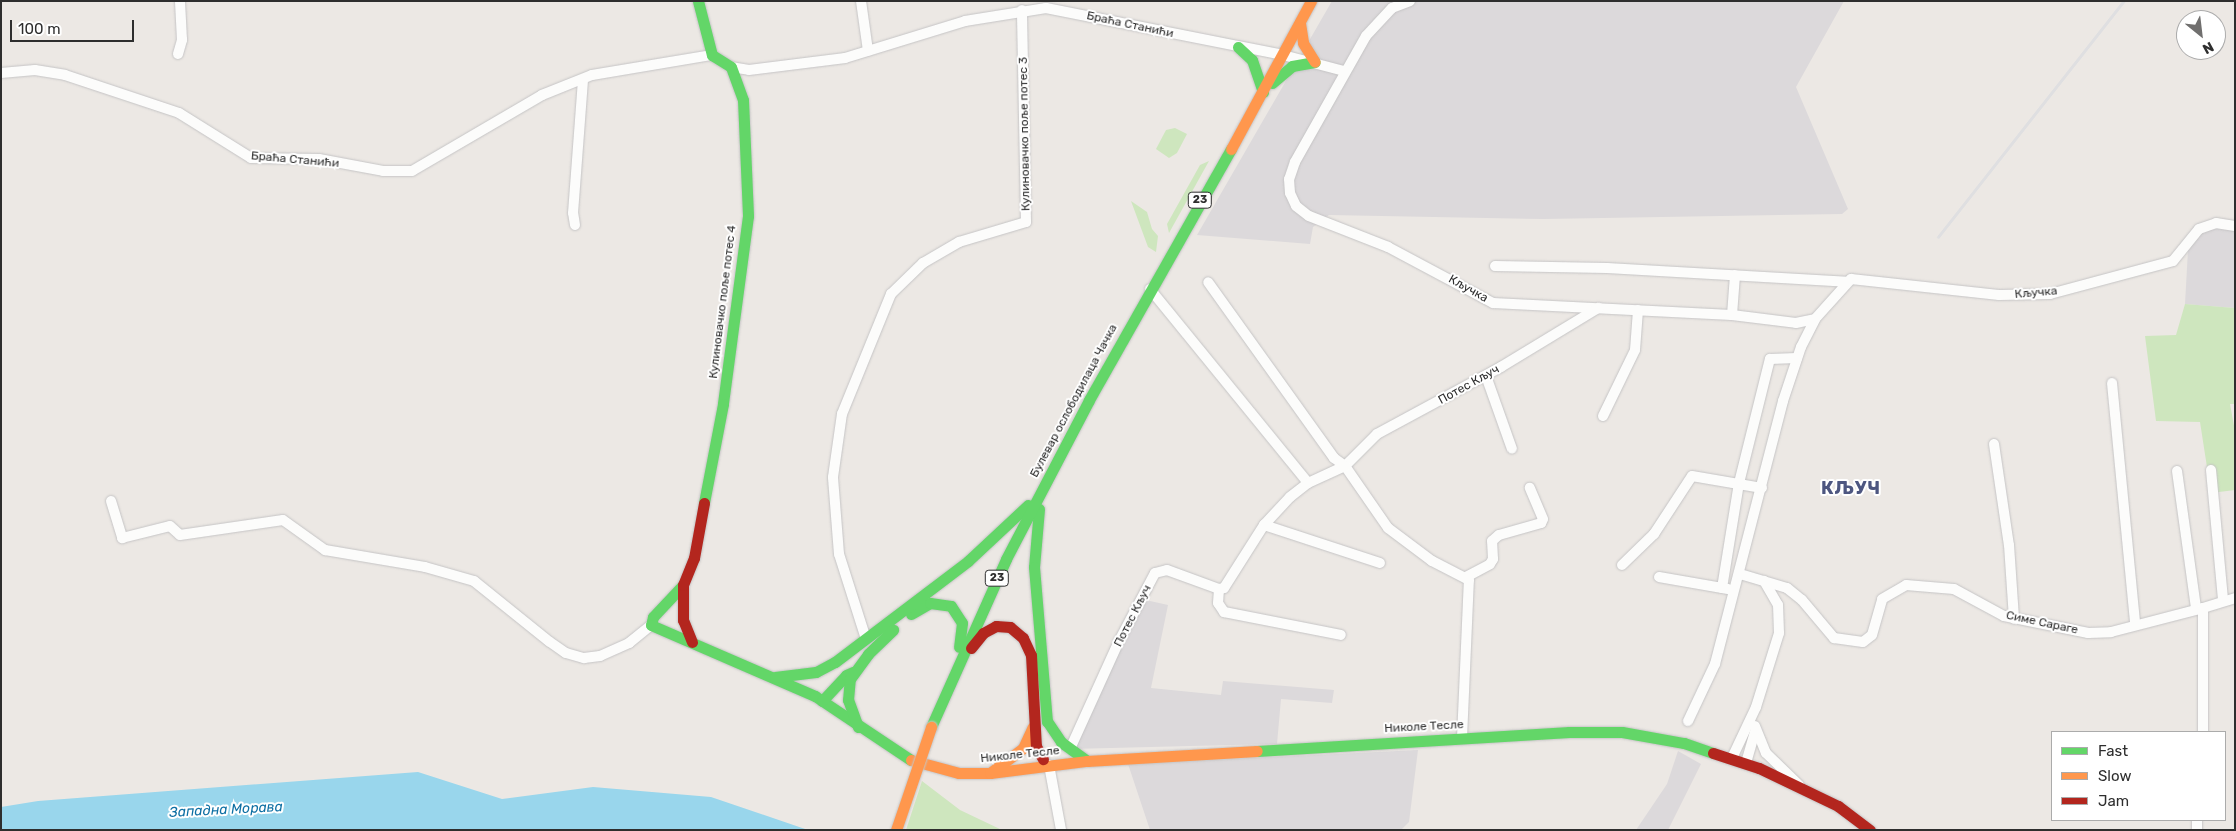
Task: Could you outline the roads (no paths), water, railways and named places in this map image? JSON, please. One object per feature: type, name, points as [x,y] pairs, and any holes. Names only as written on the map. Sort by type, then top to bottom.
[{"type":"main road","points":[[698,1],[712,55],[731,67]]},
{"type":"main road","name":"Булевар ослободилаца Чачка","points":[[896,830],[931,727],[1002,567],[1150,289],[1263,92],[1300,23],[1307,4]]},
{"type":"main road","points":[[1238,47],[1252,60],[1263,92],[1292,66],[1315,62],[1303,43],[1300,23]]},
{"type":"main road","name":"Кулиновачко поље потес 4","points":[[692,642],[683,620],[683,585],[696,549],[723,404],[744,265],[748,216],[746,116],[731,67]]},
{"type":"main road","points":[[774,677],[816,672],[835,662],[968,561],[1039,495]]},
{"type":"main road","points":[[1039,495],[1034,567],[1049,744],[1044,764]]},
{"type":"main road","name":"Кулиновачко поље потес 4","points":[[651,624],[653,617],[683,585]]},
{"type":"main road","points":[[858,727],[847,696],[850,679],[855,671],[903,620],[919,608],[936,602],[951,606],[961,620],[959,663]]},
{"type":"main road","points":[[651,624],[774,677],[818,699],[858,727]]},
{"type":"main road","points":[[959,663],[986,630],[1005,626],[1017,632],[1031,655],[1036,746],[1044,764]]},
{"type":"main road","points":[[818,699],[835,662]]},
{"type":"main road","points":[[818,699],[846,675],[855,671]]},
{"type":"main road","points":[[1047,721],[1058,738],[1087,761]]},
{"type":"main road","points":[[990,773],[1023,748],[1034,725]]},
{"type":"main road","name":"Николе Тесле","points":[[858,727],[906,758],[960,773],[990,773],[1044,764],[1087,761],[1462,738],[1622,732],[1684,743],[1746,763],[1838,806],[1870,830]]},
{"type":"street","points":[[178,54],[182,40],[180,1]]},
{"type":"street","points":[[861,1],[868,51]]},
{"type":"street","points":[[1344,71],[1376,22],[1392,8],[1410,1]]},
{"type":"street","name":"Браћа Станићи","points":[[731,67],[749,70],[844,58],[965,21],[1022,10],[1046,8],[1283,55],[1344,71]]},
{"type":"street","name":"Кулиновачко поље потес 3","points":[[866,639],[839,554],[833,477],[842,414],[890,294],[923,263],[959,242],[1026,222],[1022,10]]},
{"type":"street","name":"Браћа Станићи","points":[[1,73],[35,70],[65,75],[169,110],[251,158],[319,159],[383,171],[412,171],[542,95],[583,79],[610,71],[712,55]]},
{"type":"street","name":"Кључка","points":[[1344,71],[1291,170],[1289,184],[1296,206],[1318,220],[1417,261],[1492,303],[1732,315],[1796,324],[1815,318]]},
{"type":"street","points":[[575,225],[572,213],[583,79]]},
{"type":"street","name":"Кључка","points":[[1495,266],[1735,275],[1847,282],[1861,278],[1999,295],[2050,294],[2173,261],[2199,229],[2216,223],[2235,226]]},
{"type":"street","points":[[1732,315],[1735,275]]},
{"type":"street","points":[[1208,282],[1334,458],[1345,466],[1388,528],[1432,561],[1466,576],[1469,580],[1462,738]]},
{"type":"street","points":[[1688,721],[1715,664],[1797,358],[1815,318],[1847,282]]},
{"type":"street","points":[[1150,289],[1308,483]]},
{"type":"street","name":"Потес Кључ","points":[[1070,749],[1119,641],[1155,573],[1167,570],[1220,589],[1224,588],[1264,525],[1308,483],[1345,466],[1377,434],[1486,376],[1599,308]]},
{"type":"street","points":[[1603,416],[1635,350],[1638,310]]},
{"type":"street","points":[[1722,588],[1739,483],[1770,359],[1797,358]]},
{"type":"street","points":[[1486,376],[1512,449]]},
{"type":"street","points":[[2112,383],[2135,624]]},
{"type":"street","points":[[1994,444],[2009,546],[2014,619]]},
{"type":"street","points":[[2211,470],[2223,600]]},
{"type":"street","points":[[2177,471],[2199,608],[2203,731]]},
{"type":"street","points":[[1622,565],[1654,534],[1692,476],[1762,488]]},
{"type":"street","points":[[1466,576],[1490,564],[1493,559],[1492,541],[1498,535],[1541,523],[1543,519],[1530,488]]},
{"type":"street","points":[[111,501],[122,538],[170,526],[180,535],[283,520],[325,550],[425,567],[474,580],[550,642],[566,653],[584,658],[600,656],[629,643],[651,624]]},
{"type":"street","points":[[1264,525],[1380,563]]},
{"type":"street","name":"Симе Сараге","points":[[1740,574],[1777,584],[1794,594],[1830,636],[1839,640],[1867,641],[1872,635],[1882,599],[1906,585],[1954,589],[1995,612],[2014,619],[2088,633],[2111,632],[2235,598]]},
{"type":"street","points":[[1659,577],[1736,590]]},
{"type":"street","points":[[1732,758],[1756,707],[1779,633],[1778,605],[1764,581]]},
{"type":"street","points":[[1220,589],[1218,602],[1224,612],[1341,635]]},
{"type":"street","points":[[1778,605],[1786,596],[1794,594]]},
{"type":"street","points":[[1746,763],[1755,726],[1756,707]]},
{"type":"street","points":[[1755,726],[1766,753],[1802,789]]},
{"type":"street","points":[[1044,764],[1061,830]]},
{"type":"water","name":"Западна Морава","points":[[418,772],[502,799],[593,787],[711,797],[808,830],[1,830],[1,807],[38,801]]},
{"type":"railway","points":[[1938,237],[2124,1]]},
{"type":"district","name":"КЉУЧ","points":[[1851,488]]}]
